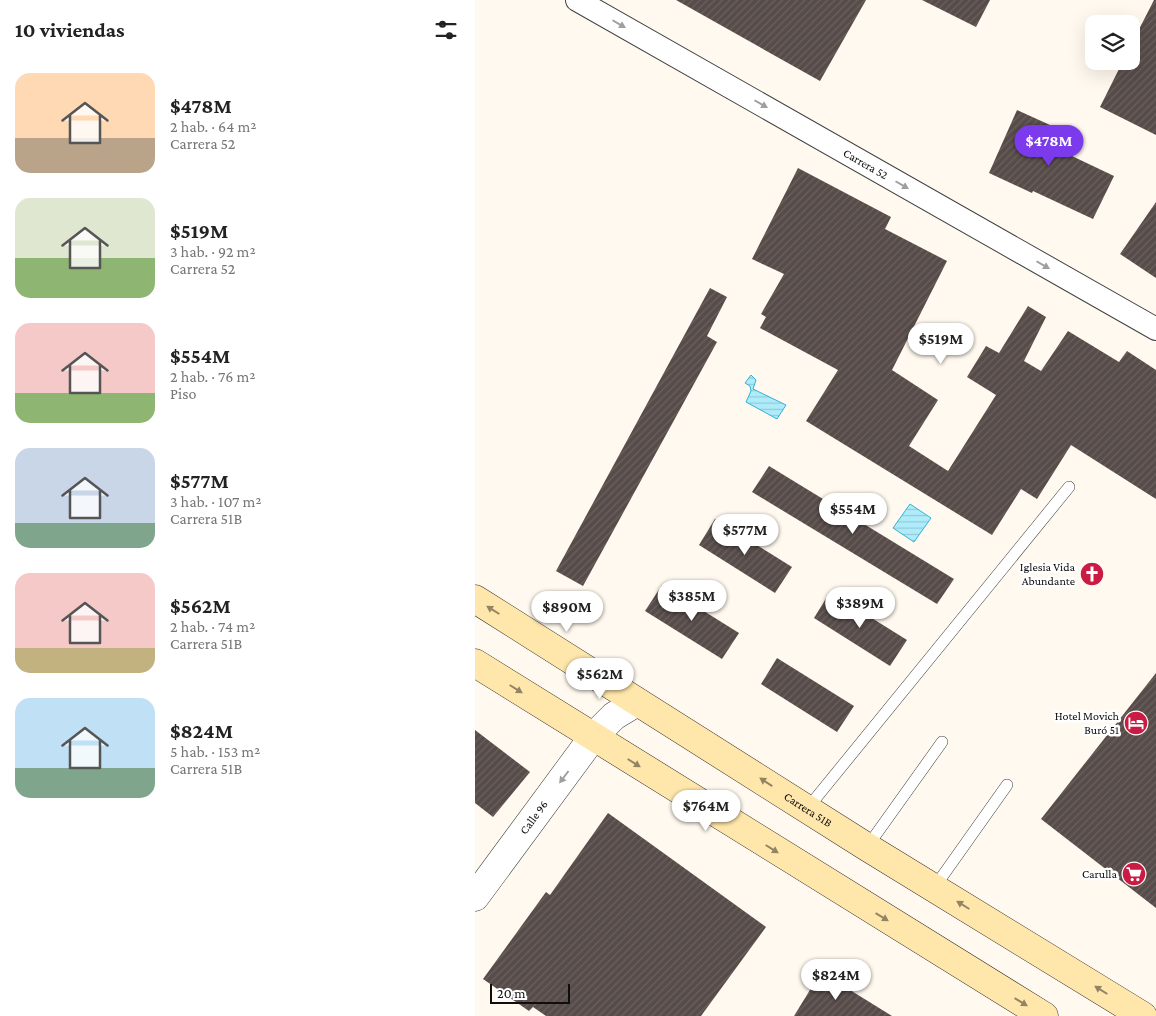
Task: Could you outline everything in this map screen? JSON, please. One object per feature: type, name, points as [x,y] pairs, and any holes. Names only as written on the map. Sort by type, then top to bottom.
[{"type":"main road","name":"Carrera 51B","points":[[475,599],[867,847],[1143,1016]]},
{"type":"main road","points":[[475,663],[1045,1016]]},
{"type":"street","name":"Carrera 52","points":[[577,0],[1156,329]]},
{"type":"street","name":"Calle 96","points":[[475,897],[593,737],[613,716],[637,702]]},
{"type":"lane","points":[[807,809],[1069,487]]},
{"type":"lane","points":[[867,847],[943,742]]},
{"type":"lane","points":[[934,888],[1007,785]]},
{"type":"water","points":[[751,375],[756,380],[753,389],[786,405],[777,419],[746,402],[751,391],[750,386],[745,383]]},
{"type":"water","points":[[910,504],[931,518],[914,542],[893,528]]},
{"type":"building","points":[[676,0],[866,0],[820,81]]},
{"type":"building","points":[[922,0],[990,0],[976,27]]},
{"type":"building","points":[[1154,0],[1156,0],[1156,135],[1100,107],[1118,70],[1140,70],[1140,27]]},
{"type":"building","points":[[1017,110],[1061,130],[1053,147],[1114,176],[1093,219],[989,173]]},
{"type":"building","points":[[798,168],[891,217],[885,229],[947,261],[892,370],[938,400],[909,446],[948,471],[996,395],[967,377],[986,346],[999,353],[1028,306],[1046,317],[1024,361],[1041,371],[1068,331],[1119,362],[1127,351],[1156,370],[1156,499],[1071,445],[1037,499],[1021,489],[992,535],[806,421],[838,370],[760,328],[766,317],[761,314],[784,274],[752,259]]},
{"type":"building","points":[[1156,202],[1156,278],[1120,254]]},
{"type":"building","points":[[710,288],[727,297],[707,336],[717,342],[583,586],[556,571]]},
{"type":"building","points":[[769,466],[954,579],[937,604],[752,492]]},
{"type":"building","points":[[715,519],[792,567],[775,593],[699,545]]},
{"type":"building","points":[[662,585],[739,633],[722,659],[645,611]]},
{"type":"building","points":[[830,592],[907,640],[890,666],[814,618]]},
{"type":"building","points":[[777,658],[854,706],[837,732],[761,684]]},
{"type":"building","points":[[1156,673],[1156,908],[1041,819]]},
{"type":"building","points":[[475,730],[530,772],[493,817],[475,803]]},
{"type":"building","points":[[608,813],[766,927],[701,1016],[546,1016],[533,1007],[529,1011],[483,979],[546,892],[550,895]]},
{"type":"building","points":[[821,972],[892,1016],[794,1016]]},
{"type":"place","name":"Iglesia Vida Abundante","points":[[1092,574]]},
{"type":"place","name":"Hotel Movich Buró 51","points":[[1136,723]]},
{"type":"place","name":"Carulla","points":[[1134,874]]}]
